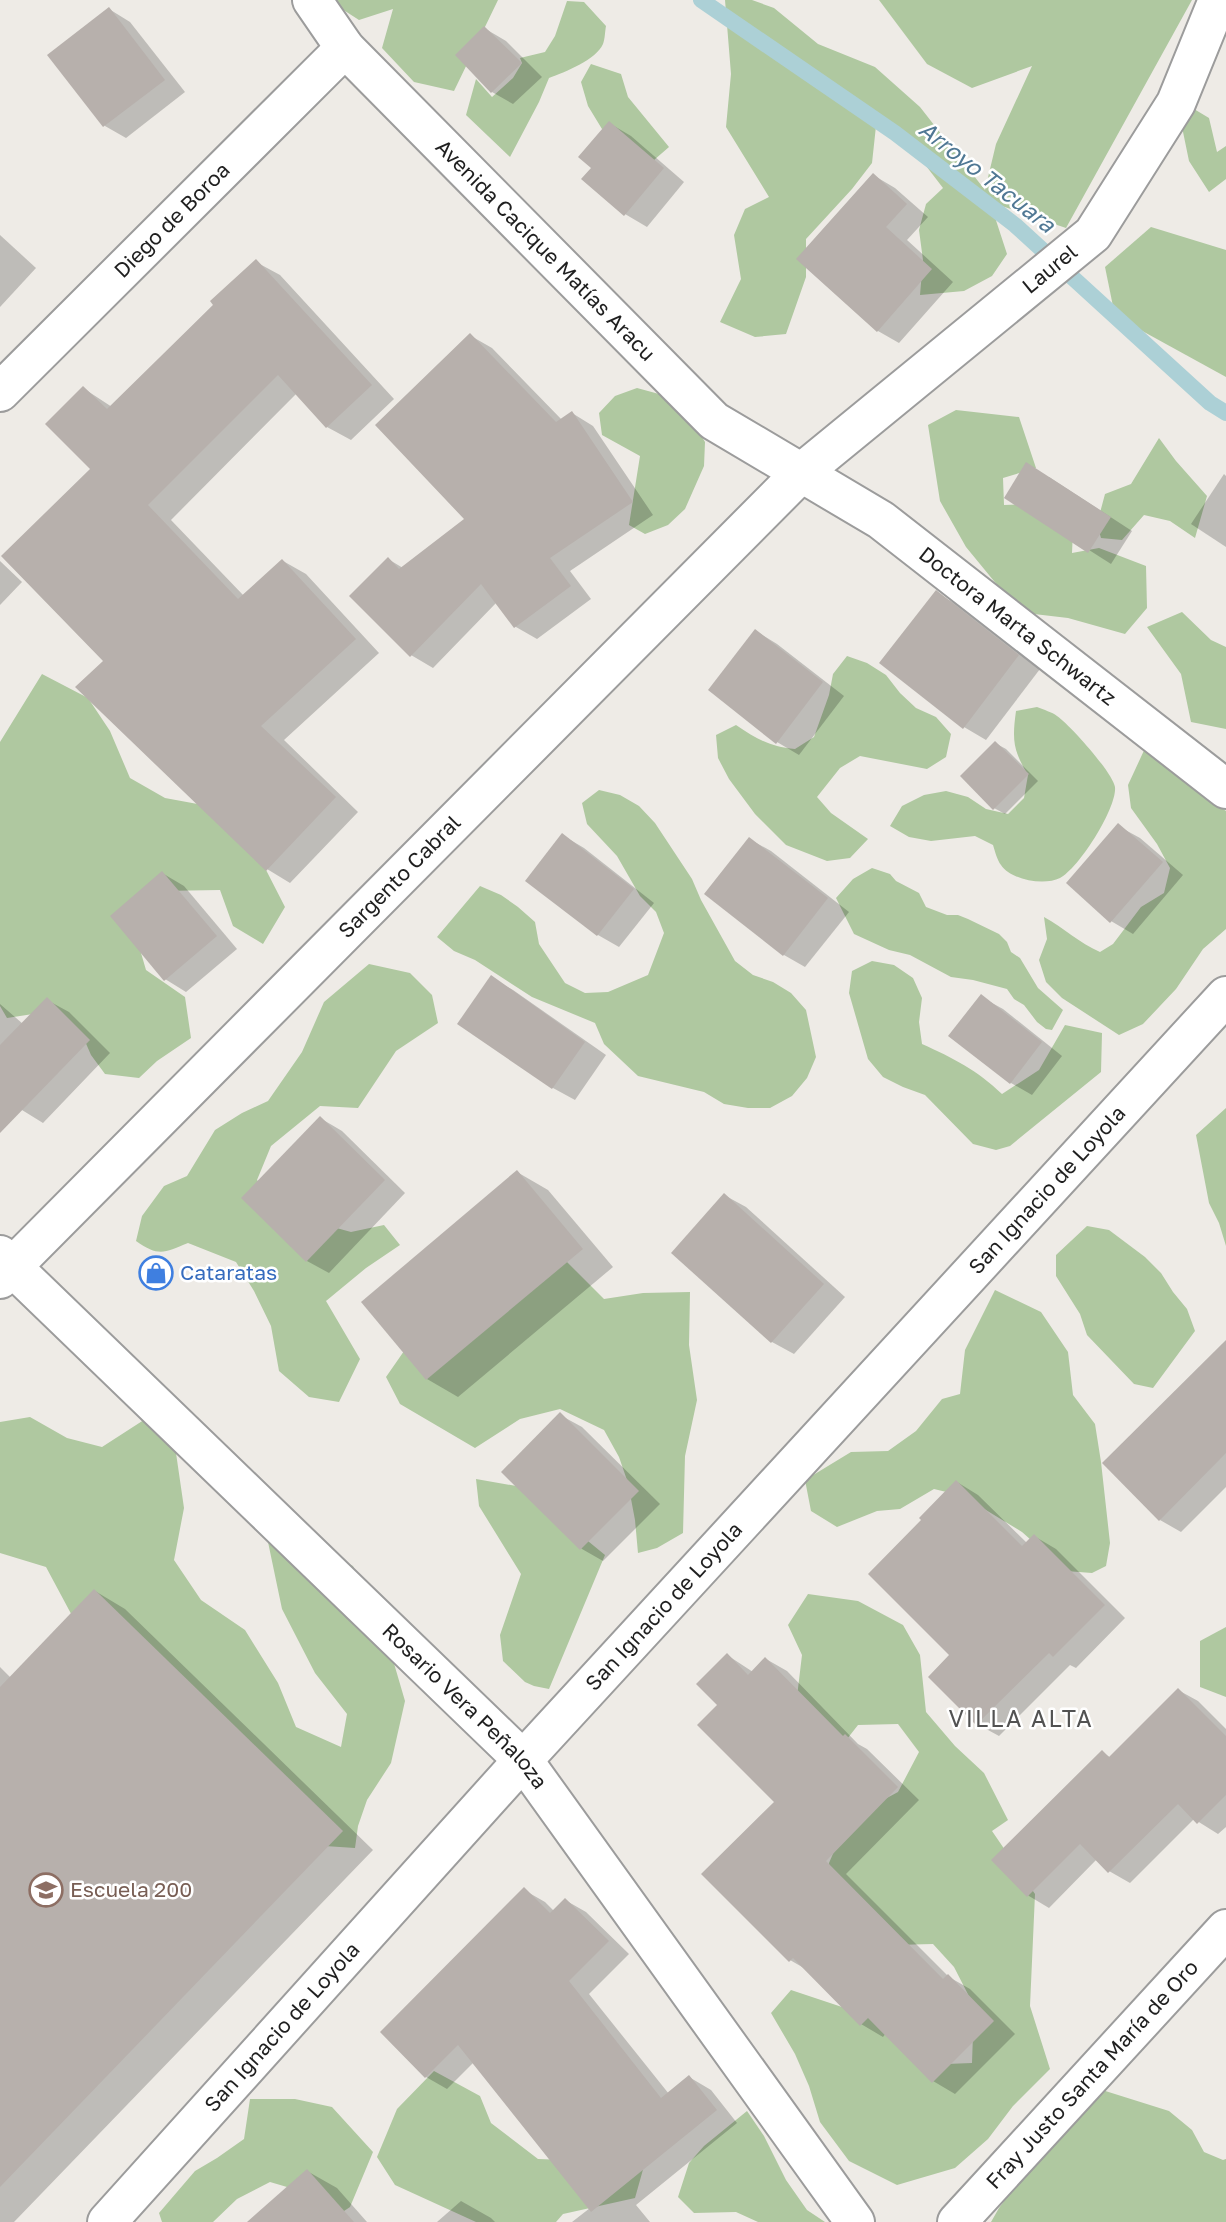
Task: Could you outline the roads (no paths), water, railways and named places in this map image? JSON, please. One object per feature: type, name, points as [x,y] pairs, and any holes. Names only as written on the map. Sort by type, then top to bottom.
[{"type":"street","name":"Avenida Cacique Matías Aracu","points":[[313,0],[345,48],[714,421],[801,473]]},
{"type":"street","name":"Laurel","points":[[801,473],[1093,234],[1177,103],[1218,0]]},
{"type":"street","name":"Diego de Boroa","points":[[0,392],[345,48]]},
{"type":"street","name":"Doctora Marta Schwartz","points":[[801,473],[881,520],[1226,789]]},
{"type":"street","name":"Sargento Cabral","points":[[4,1267],[801,473]]},
{"type":"street","name":"San Ignacio de Loyola","points":[[107,2222],[523,1760],[1226,996]]},
{"type":"street","name":"Rosario Vera Peñaloza","points":[[4,1267],[523,1760],[855,2222]]},
{"type":"street","name":"Fray Justo Santa María de Oro","points":[[957,2222],[1226,1929]]},
{"type":"waterway","name":"Arroyo Tacuara","points":[[701,0],[895,133],[1015,225],[1210,403],[1226,413]]},
{"type":"place","name":"Cataratas","points":[[156,1273]]},
{"type":"place","name":"Escuela 200","points":[[46,1890]]},
{"type":"district","name":"VILLA ALTA","points":[[1021,1719]]}]
